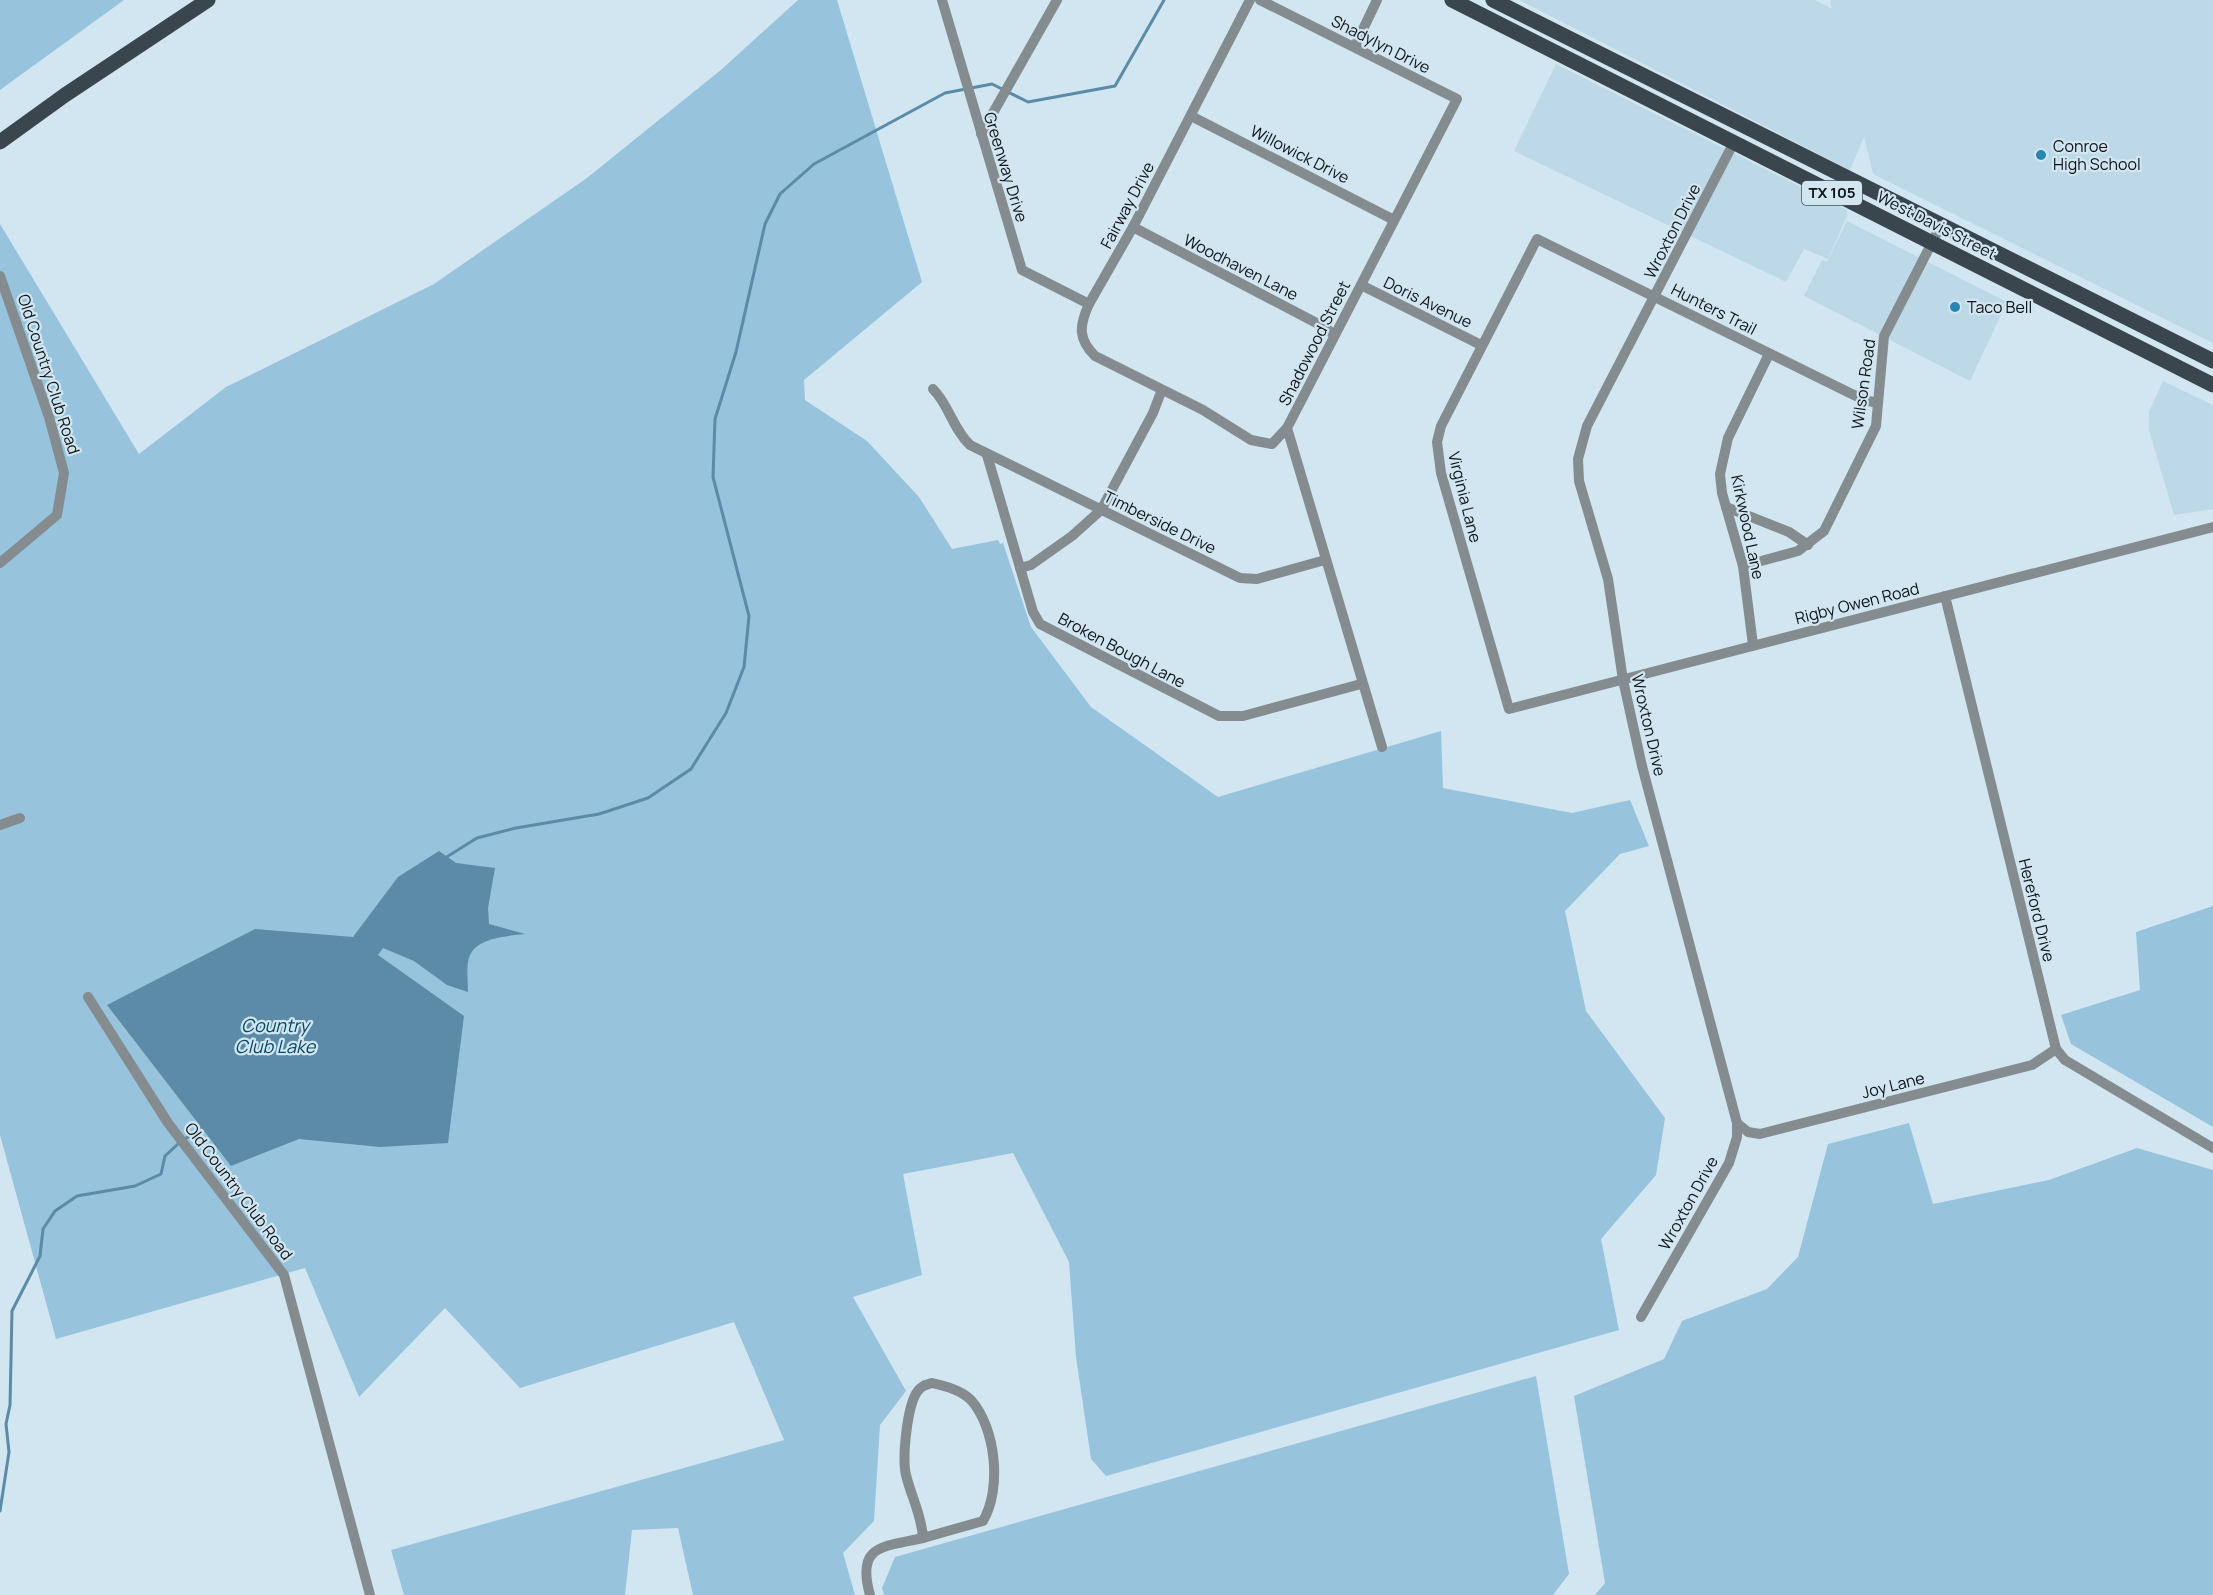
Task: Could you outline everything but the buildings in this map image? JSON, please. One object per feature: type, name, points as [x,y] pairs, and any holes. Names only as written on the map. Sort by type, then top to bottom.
[{"type":"main road","points":[[0,142],[65,94],[208,0]]},
{"type":"main road","name":"West Davis Street","points":[[1452,0],[2213,385]]},
{"type":"main road","name":"West Davis Street","points":[[1493,0],[2209,358]]},
{"type":"main road","points":[[1506,27],[1523,28],[1589,60],[1596,60],[1602,55]]},
{"type":"main road","points":[[1675,114],[1683,108],[1694,109],[1783,153],[1800,154]]},
{"type":"main road","points":[[2106,330],[2111,325],[2120,324],[2190,357],[2209,358]]},
{"type":"street","name":"Greenway Drive","points":[[942,0],[1022,270],[1089,304]]},
{"type":"street","points":[[981,134],[1057,0]]},
{"type":"street","name":"Fairway Drive","points":[[1161,392],[1095,356],[1083,344],[1084,315],[1133,227],[1250,0]]},
{"type":"street","name":"Shadylyn Drive","points":[[1260,0],[1457,99]]},
{"type":"street","points":[[1355,46],[1377,0]]},
{"type":"street","name":"Shadowood Street","points":[[1382,747],[1361,684],[1287,428],[1457,99]]},
{"type":"street","name":"Willowick Drive","points":[[1191,116],[1394,220]]},
{"type":"street","name":"Wroxton Drive","points":[[1641,1317],[1729,1163],[1737,1137],[1737,1123],[1642,766],[1623,680],[1608,579],[1579,481],[1578,459],[1587,426],[1734,144]]},
{"type":"street","name":"Wilson Road","points":[[1743,566],[1798,551],[1824,531],[1876,426],[1884,336],[1941,225]]},
{"type":"street","name":"Woodhaven Lane","points":[[1133,227],[1326,328],[1334,335]]},
{"type":"street","name":"Hunters Trail","points":[[1537,239],[1864,400],[1878,403]]},
{"type":"street","name":"Virginia Lane","points":[[1509,708],[1437,458],[1440,426],[1537,239]]},
{"type":"street","name":"Old Country Club Road","points":[[0,276],[46,406],[64,473],[57,515],[0,563]]},
{"type":"street","name":"Doris Avenue","points":[[1361,285],[1481,345]]},
{"type":"street","name":"Kirkwood Lane","points":[[1753,645],[1743,566],[1726,507],[1720,474],[1728,438],[1770,354]]},
{"type":"street","name":"Timberside Drive","points":[[933,390],[940,396],[960,436],[970,446],[1240,578],[1257,579],[1325,560]]},
{"type":"street","points":[[1020,568],[1031,565],[1072,536],[1101,510],[1153,413],[1161,392],[1203,410],[1262,444],[1272,444],[1287,428]]},
{"type":"street","name":"Broken Bough Lane","points":[[987,455],[1033,612],[1040,624],[1219,716],[1243,716],[1361,684]]},
{"type":"street","points":[[1726,507],[1789,532],[1808,545]]},
{"type":"street","name":"Rigby Owen Road","points":[[1509,708],[2213,527]]},
{"type":"street","name":"Hereford Drive","points":[[1945,596],[2056,1050]]},
{"type":"street","points":[[0,825],[20,818]]},
{"type":"street","name":"Old Country Club Road","points":[[88,997],[178,1136],[284,1275],[370,1595]]},
{"type":"street","points":[[2056,1050],[2065,1060],[2213,1148]]},
{"type":"street","name":"Joy Lane","points":[[1737,1123],[1748,1132],[1760,1134],[2032,1065],[2056,1050]]},
{"type":"street","points":[[870,1595],[864,1573],[868,1557],[880,1548],[923,1538],[983,1521],[991,1502],[993,1469],[985,1426],[970,1400],[957,1390],[932,1383],[922,1386],[915,1394],[904,1456],[905,1472],[922,1526],[923,1538]]},
{"type":"shaded area","points":[[0,0],[124,0],[0,90]]},
{"type":"shaded area","points":[[798,0],[837,0],[922,282],[804,380],[805,400],[867,441],[919,497],[952,549],[998,540],[1000,544],[1003,543],[1031,627],[1091,707],[1218,797],[1441,731],[1443,788],[1572,813],[1630,800],[1649,846],[1620,854],[1565,911],[1586,1011],[1665,1118],[1656,1175],[1601,1239],[1619,1330],[1106,1476],[1091,1459],[1076,1357],[1069,1262],[1013,1153],[903,1174],[922,1275],[853,1297],[906,1391],[880,1425],[874,1521],[843,1553],[855,1595],[693,1595],[678,1528],[632,1530],[625,1595],[404,1595],[391,1550],[784,1440],[734,1322],[520,1388],[445,1308],[359,1397],[305,1268],[56,1339],[0,1135],[0,224],[139,454],[226,387],[434,284],[587,178],[722,69]]},
{"type":"shaded area","name":"Conroe High School","points":[[1519,0],[1815,0],[1832,9],[1830,0],[2213,0],[2213,343],[1873,174],[1864,137],[1850,170]]},
{"type":"shaded area","points":[[1556,64],[1847,210],[1847,216],[1828,259],[1804,249],[1786,282],[1514,151]]},
{"type":"shaded area","points":[[1847,221],[2007,302],[1970,381],[1804,296],[1822,260],[1827,262]]},
{"type":"shaded area","points":[[2163,381],[2213,405],[2213,509],[2174,515],[2149,430],[2149,412]]},
{"type":"shaded area","points":[[2213,906],[2213,1127],[2071,1044],[2061,1015],[2140,990],[2136,932]]},
{"type":"shaded area","points":[[1909,1123],[1933,1204],[2049,1180],[2137,1148],[2213,1170],[2213,1595],[1595,1595],[1605,1583],[1574,1396],[1664,1359],[1682,1321],[1767,1289],[1798,1257],[1828,1144]]},
{"type":"shaded area","points":[[1536,1376],[1569,1574],[1553,1595],[884,1595],[882,1588],[895,1557]]},
{"type":"water","name":"Country Club Lake","points":[[439,851],[456,863],[495,868],[488,908],[489,924],[525,934],[493,939],[472,951],[468,966],[468,992],[447,985],[414,961],[383,948],[378,955],[464,1016],[448,1143],[380,1147],[299,1139],[231,1166],[107,1005],[255,929],[353,937],[398,877]]},
{"type":"waterway","points":[[445,858],[477,838],[516,828],[599,814],[648,798],[691,769],[726,713],[744,667],[749,616],[713,477],[715,419],[736,352],[765,224],[780,194],[814,164],[945,93],[992,84],[1028,102],[1115,86],[1164,0]]},
{"type":"waterway","points":[[185,1139],[204,1126]]},
{"type":"waterway","points":[[0,1511],[9,1452],[6,1424],[10,1405],[12,1311],[40,1256],[43,1229],[55,1211],[77,1196],[135,1186],[161,1174],[165,1156],[179,1143]]},
{"type":"place","name":"Conroe High School","points":[[2041,155]]},
{"type":"place","name":"Taco Bell","points":[[1955,307]]}]
